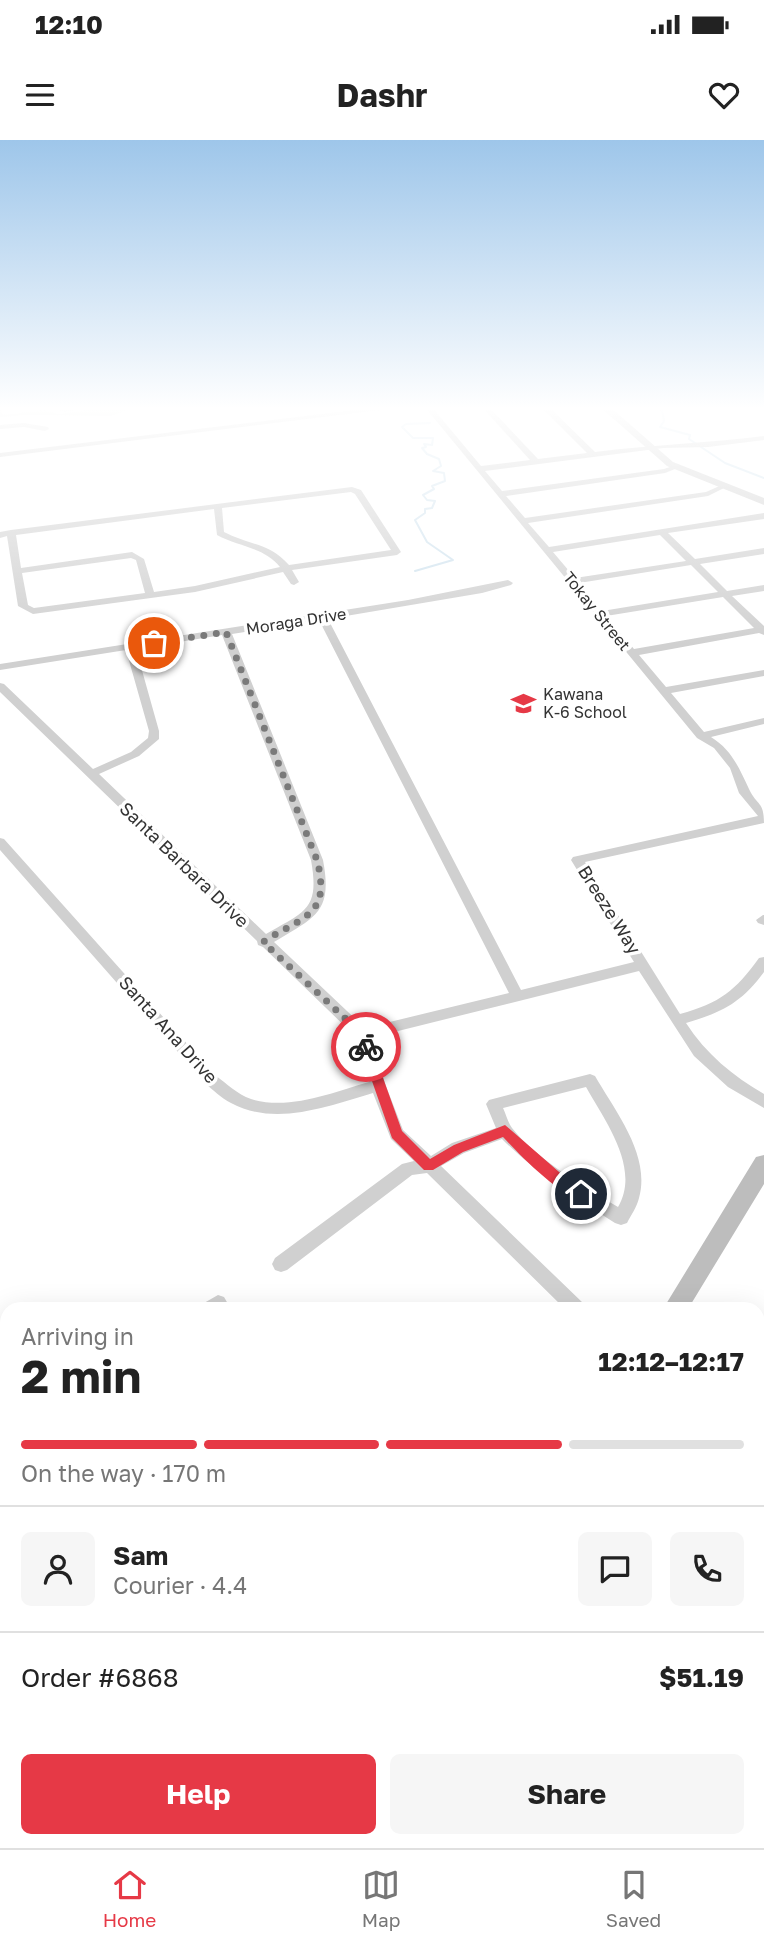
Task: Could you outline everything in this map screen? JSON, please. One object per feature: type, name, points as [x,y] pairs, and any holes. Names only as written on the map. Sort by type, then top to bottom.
[{"type":"main road","points":[[679,1302],[764,1164]]},
{"type":"street","name":"Tokay Street","points":[[494,486],[701,736],[718,746],[727,757],[735,767],[745,793],[764,818]]},
{"type":"street","points":[[501,494],[560,486]]},
{"type":"street","points":[[523,521],[708,494],[724,486],[764,502]]},
{"type":"street","points":[[0,535],[11,533],[352,489],[358,492],[397,552],[287,568],[195,589],[33,611],[23,606],[11,533]]},
{"type":"street","points":[[218,506],[220,533],[236,542],[260,547],[276,554],[294,582]]},
{"type":"street","points":[[546,550],[764,516]]},
{"type":"street","points":[[662,532],[763,631]]},
{"type":"street","points":[[573,581],[764,551]]},
{"type":"street","points":[[17,571],[132,555],[140,559],[150,594]]},
{"type":"street","name":"Moraga Drive","points":[[0,667],[469,593],[508,583]]},
{"type":"street","points":[[600,614],[764,588]]},
{"type":"street","points":[[322,617],[517,995]]},
{"type":"street","points":[[631,653],[763,631]]},
{"type":"street","points":[[226,632],[317,860],[321,878],[322,897],[312,912],[263,942]]},
{"type":"street","points":[[90,774],[135,754],[153,739],[154,731],[130,646]]},
{"type":"street","points":[[663,691],[764,673]]},
{"type":"street","name":"Santa Barbara Drive","points":[[0,686],[263,942],[362,1034],[378,1086]]},
{"type":"street","points":[[701,736],[764,721]]},
{"type":"street","name":"Breeze Way","points":[[764,818],[577,860],[691,1043],[707,1063],[730,1083],[764,1102]]},
{"type":"street","name":"Santa Ana Drive","points":[[0,842],[210,1079],[237,1101],[265,1108],[298,1107],[378,1086]]},
{"type":"street","points":[[678,1020],[719,1009],[734,1001],[764,962]]},
{"type":"street","points":[[362,1034],[644,965]]},
{"type":"street","points":[[590,1080],[622,1140],[632,1168],[631,1197],[621,1218],[561,1182],[505,1131],[494,1104],[590,1080]]},
{"type":"street","points":[[378,1086],[397,1134],[570,1302]]},
{"type":"street","points":[[281,1264],[408,1168],[428,1166],[458,1149],[505,1131]]},
{"type":"waterway","points":[[415,571],[453,560],[427,542],[415,520],[425,513],[425,509],[432,508],[435,501],[427,500],[423,495],[434,489],[433,486]]},
{"type":"way so far","points":[[154,643],[226,632],[317,860],[321,878],[322,897],[312,912],[263,942],[362,1034],[366,1047]]},
{"type":"place","name":"Kawana K-6 School","points":[[523,703]]},
{"type":"route","points":[[366,1047],[397,1134],[428,1166],[458,1149],[505,1131],[561,1182],[581,1194]]}]
